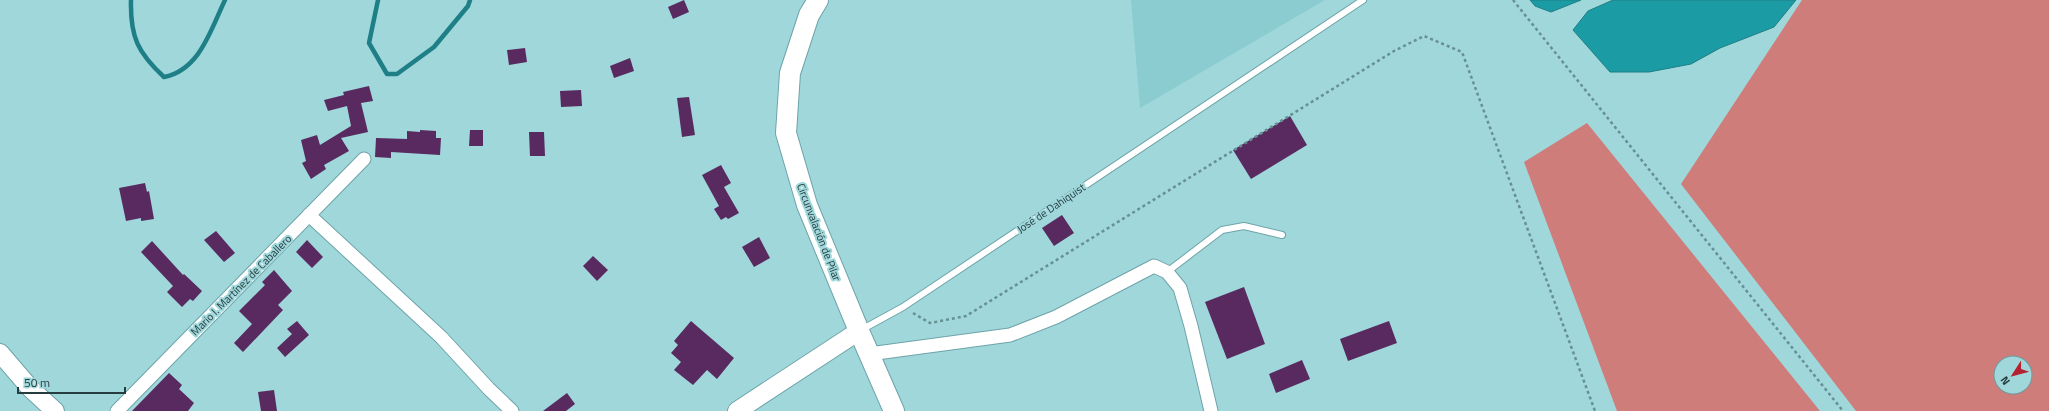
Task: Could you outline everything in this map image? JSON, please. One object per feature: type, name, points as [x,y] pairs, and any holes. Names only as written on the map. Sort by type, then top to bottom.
[{"type":"main road","name":"Circunvalación de Pilar","points":[[818,0],[809,16],[790,73],[786,134],[806,205],[894,411]]},
{"type":"main road","name":"José de Dahiquist","points":[[737,411],[859,331]]},
{"type":"main road","points":[[0,353],[30,388],[55,411]]},
{"type":"street","name":"Mario I. Martínez de Caballero","points":[[117,411],[364,159]]},
{"type":"street","points":[[309,216],[441,337],[488,389],[512,411]]},
{"type":"street","points":[[869,354],[1010,335],[1056,317],[1154,266],[1167,272],[1180,288],[1211,411]]},
{"type":"lane","name":"José de Dahiquist","points":[[859,331],[903,307],[1363,0]]},
{"type":"lane","points":[[1167,272],[1222,230],[1244,226],[1282,235]]},
{"type":"path","points":[[1514,0],[1843,411]]},
{"type":"path","points":[[903,307],[930,323],[966,316],[1394,51],[1424,36],[1462,52],[1595,411]]},
{"type":"shaded area","points":[[1131,0],[1325,0],[1140,108]]},
{"type":"shaded area","points":[[1530,0],[1581,0],[1551,12],[1535,6]]},
{"type":"shaded area","points":[[1613,0],[1796,0],[1774,27],[1720,48],[1691,64],[1649,72],[1610,72],[1573,30],[1588,11]]},
{"type":"shaded area","points":[[1802,0],[2049,0],[2049,411],[1856,411],[1681,184]]},
{"type":"shaded area","points":[[1587,123],[1820,411],[1617,411],[1524,162]]},
{"type":"building","points":[[684,0],[689,12],[673,19],[668,7]]},
{"type":"building","points":[[525,48],[527,62],[509,65],[507,50]]},
{"type":"building","points":[[630,58],[634,71],[614,78],[610,66]]},
{"type":"building","points":[[369,86],[373,101],[361,103],[368,132],[341,138],[349,151],[324,165],[326,169],[311,179],[302,163],[306,161],[301,140],[317,135],[320,145],[351,126],[347,106],[328,111],[324,100],[344,95],[343,92]]},
{"type":"building","points":[[581,90],[582,106],[561,107],[560,91]]},
{"type":"building","points":[[689,97],[695,135],[682,137],[677,98]]},
{"type":"building","points":[[1290,116],[1307,145],[1251,179],[1233,150]]},
{"type":"building","points":[[420,130],[436,131],[436,138],[441,138],[440,155],[391,152],[391,158],[375,157],[376,138],[407,139],[407,131],[420,132]]},
{"type":"building","points":[[470,130],[483,130],[483,146],[469,146]]},
{"type":"building","points":[[529,132],[544,132],[545,156],[530,156]]},
{"type":"building","points":[[721,165],[731,183],[724,187],[739,213],[728,219],[726,217],[721,220],[714,209],[719,206],[702,175]]},
{"type":"building","points":[[145,183],[147,192],[149,191],[154,219],[141,221],[141,218],[126,221],[119,188]]},
{"type":"building","points":[[1062,215],[1074,233],[1054,246],[1042,228]]},
{"type":"building","points":[[216,231],[235,253],[224,262],[204,240]]},
{"type":"building","points":[[759,237],[770,258],[754,267],[742,247]]},
{"type":"building","points":[[307,240],[323,257],[312,268],[296,252]]},
{"type":"building","points":[[152,241],[183,275],[184,274],[202,291],[193,301],[190,299],[182,307],[167,292],[173,286],[141,252]]},
{"type":"building","points":[[593,256],[608,270],[597,281],[583,266]]},
{"type":"building","points":[[274,270],[292,291],[278,305],[283,310],[243,352],[234,343],[252,324],[239,311],[265,285],[262,282]]},
{"type":"building","points":[[1244,287],[1265,344],[1227,359],[1205,302]]},
{"type":"building","points":[[297,321],[309,335],[285,357],[277,348],[292,334],[287,329]]},
{"type":"building","points":[[691,321],[734,358],[717,379],[707,370],[693,385],[674,370],[681,362],[671,353],[678,345],[674,341]]},
{"type":"building","points":[[1389,321],[1397,343],[1348,361],[1340,339]]},
{"type":"building","points":[[1302,360],[1310,379],[1276,393],[1269,374]]},
{"type":"building","points":[[169,373],[182,385],[179,389],[194,403],[188,411],[132,411]]},
{"type":"building","points":[[274,390],[277,411],[261,411],[258,392]]},
{"type":"building","points":[[567,393],[575,404],[566,411],[543,411]]},
{"type":"waterway","points":[[131,0],[132,24],[137,43],[148,60],[164,77],[176,73],[187,66],[203,47],[225,0]]},
{"type":"waterway","points":[[378,0],[369,43],[387,74],[397,74],[434,47],[468,6],[470,0]]}]
